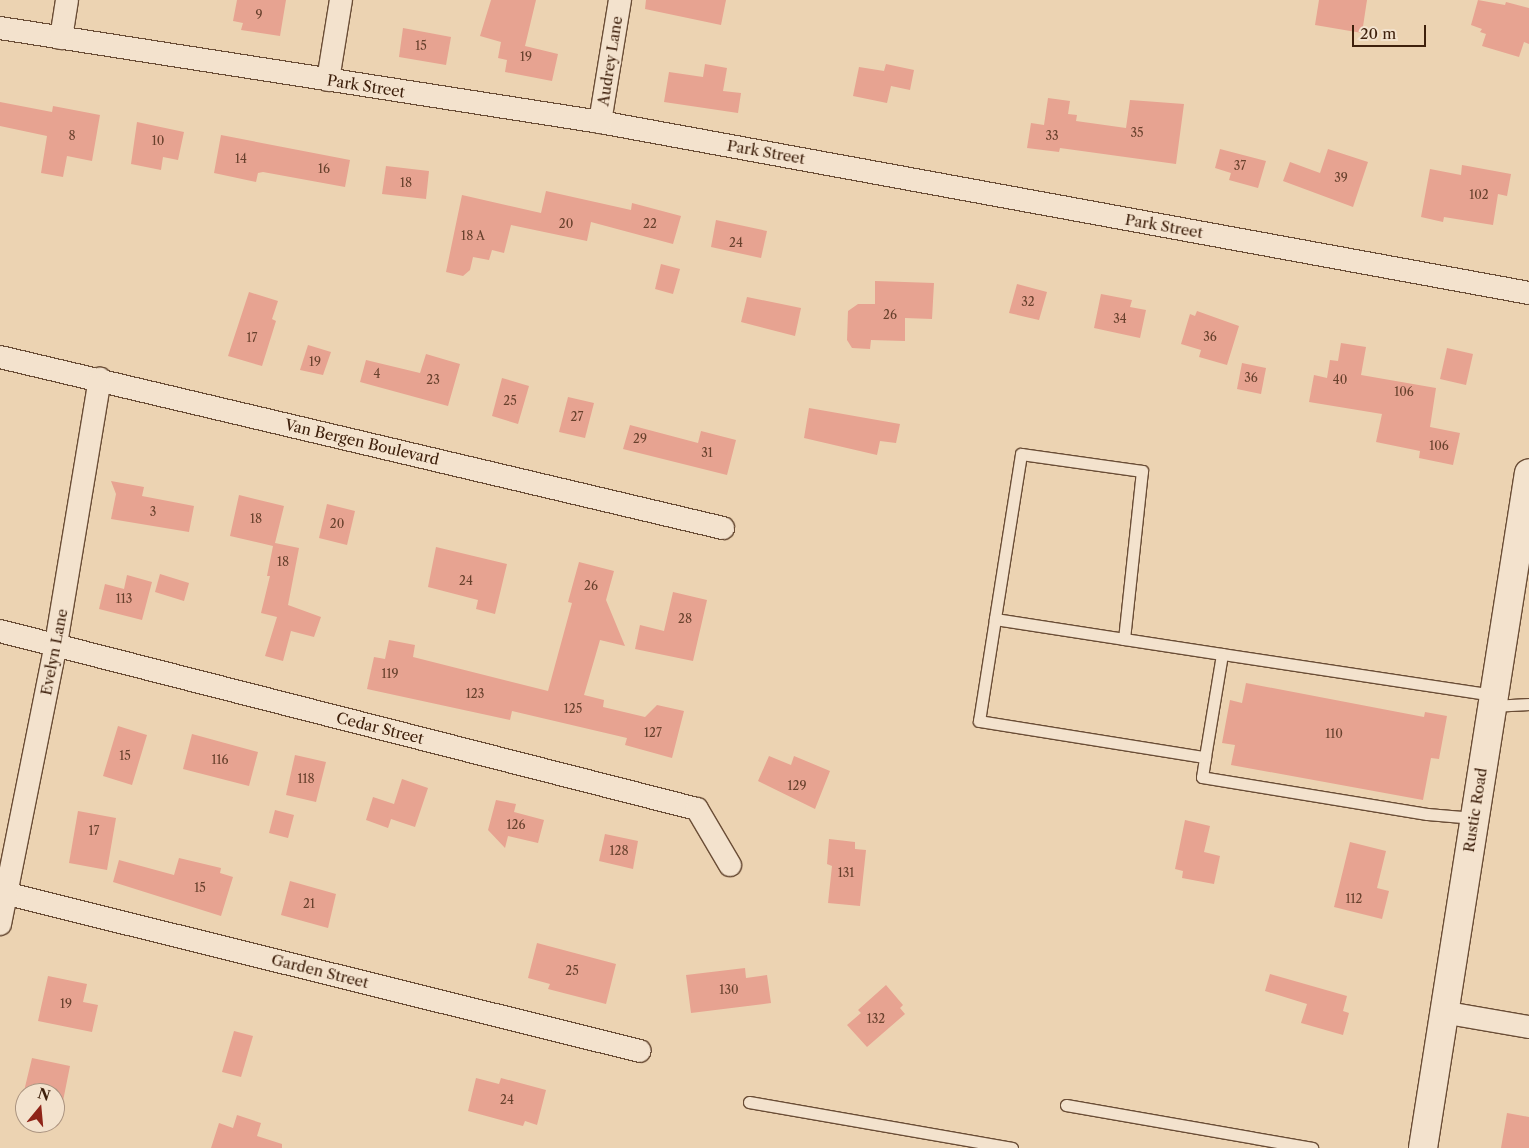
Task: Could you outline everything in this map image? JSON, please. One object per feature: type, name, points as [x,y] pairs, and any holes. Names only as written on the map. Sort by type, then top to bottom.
[{"type":"street","points":[[61,38],[67,0]]},
{"type":"street","points":[[328,80],[341,0]]},
{"type":"street","name":"Audrey Lane","points":[[600,122],[620,0]]},
{"type":"street","name":"Park Street","points":[[0,28],[600,122],[1529,293]]},
{"type":"street","name":"Van Bergen Boulevard","points":[[0,357],[100,379],[723,528]]},
{"type":"street","name":"Evelyn Lane","points":[[0,924],[3,892],[56,644],[100,379]]},
{"type":"street","name":"Rustic Road","points":[[1424,1148],[1442,1012],[1529,473]]},
{"type":"street","name":"Cedar Street","points":[[0,631],[697,809],[730,865]]},
{"type":"street","name":"Garden Street","points":[[3,892],[640,1051]]},
{"type":"street","points":[[1442,1012],[1529,1027]]},
{"type":"lane","points":[[1124,639],[1142,471],[1021,454],[979,722],[1205,757]]},
{"type":"lane","points":[[995,619],[1222,654],[1492,700],[1529,704]]},
{"type":"lane","points":[[1222,654],[1202,777],[1426,814],[1474,818]]},
{"type":"lane","points":[[749,1102],[1012,1148]]},
{"type":"lane","points":[[1066,1106],[1312,1148]]},
{"type":"building","points":[[237,0],[286,0],[280,36],[241,30],[243,23],[233,21]]},
{"type":"building","points":[[491,0],[536,0],[525,46],[558,54],[552,81],[505,72],[507,60],[498,58],[501,42],[480,36]]},
{"type":"building","points":[[646,0],[726,0],[721,25],[645,9]]},
{"type":"building","points":[[1319,0],[1367,0],[1362,33],[1315,25]]},
{"type":"building","points":[[1478,0],[1505,5],[1506,2],[1529,8],[1529,44],[1524,42],[1519,57],[1482,46],[1486,34],[1480,32],[1482,29],[1471,25]]},
{"type":"building","points":[[403,28],[451,37],[446,65],[399,57]]},
{"type":"building","points":[[705,64],[727,68],[723,91],[741,93],[738,113],[664,102],[669,72],[703,77]]},
{"type":"building","points":[[886,64],[914,70],[910,90],[891,86],[887,103],[853,96],[859,67],[884,71]]},
{"type":"building","points":[[1048,98],[1070,101],[1068,114],[1077,115],[1076,121],[1126,128],[1130,100],[1184,104],[1176,164],[1060,148],[1059,152],[1027,148],[1031,123],[1044,125]]},
{"type":"building","points":[[0,102],[52,112],[53,106],[100,115],[92,161],[67,156],[63,177],[41,173],[47,136],[0,126]]},
{"type":"building","points":[[137,122],[184,132],[178,160],[163,157],[161,170],[131,164]]},
{"type":"building","points":[[221,135],[350,160],[345,187],[263,172],[258,173],[256,182],[214,173]]},
{"type":"building","points":[[1220,149],[1266,161],[1258,188],[1229,180],[1231,173],[1215,168]]},
{"type":"building","points":[[1328,149],[1368,162],[1353,207],[1283,181],[1290,162],[1320,173]]},
{"type":"building","points":[[1462,165],[1511,174],[1507,196],[1498,194],[1493,225],[1444,217],[1443,222],[1421,217],[1430,169],[1461,175]]},
{"type":"building","points":[[386,166],[429,171],[426,199],[382,194]]},
{"type":"building","points":[[546,191],[631,210],[632,203],[681,216],[673,244],[591,222],[587,241],[511,225],[504,253],[492,250],[489,260],[473,257],[470,270],[463,276],[446,272],[462,195],[541,213]]},
{"type":"building","points":[[716,220],[767,231],[761,258],[711,247]]},
{"type":"building","points":[[661,264],[680,269],[673,294],[655,289]]},
{"type":"building","points":[[875,281],[934,283],[932,319],[905,318],[905,341],[871,340],[870,349],[852,348],[847,340],[848,311],[858,304],[875,304]]},
{"type":"building","points":[[1017,284],[1047,292],[1039,320],[1009,313]]},
{"type":"building","points":[[249,292],[278,301],[272,319],[276,321],[262,366],[228,356]]},
{"type":"building","points":[[1101,294],[1132,300],[1130,307],[1146,310],[1140,338],[1094,328]]},
{"type":"building","points":[[747,297],[801,308],[795,336],[741,322]]},
{"type":"building","points":[[1197,311],[1239,326],[1227,365],[1199,357],[1201,350],[1181,344],[1190,314],[1195,316]]},
{"type":"building","points":[[1341,343],[1366,347],[1361,375],[1436,388],[1430,427],[1460,433],[1453,465],[1419,458],[1420,451],[1376,442],[1382,414],[1309,402],[1314,375],[1327,378],[1330,360],[1338,361]]},
{"type":"building","points":[[308,345],[331,352],[323,375],[300,370]]},
{"type":"building","points":[[1447,348],[1473,354],[1466,385],[1440,379]]},
{"type":"building","points":[[426,354],[460,364],[448,406],[360,382],[366,360],[420,373]]},
{"type":"building","points":[[1242,363],[1266,368],[1261,394],[1237,389]]},
{"type":"building","points":[[502,378],[529,386],[518,424],[492,416]]},
{"type":"building","points":[[568,397],[594,403],[585,438],[559,432]]},
{"type":"building","points":[[809,408],[900,424],[896,443],[880,441],[877,455],[804,438]]},
{"type":"building","points":[[630,425],[698,443],[701,431],[736,440],[727,475],[623,449]]},
{"type":"building","points":[[111,481],[144,487],[142,496],[194,506],[189,532],[111,519],[116,494]]},
{"type":"building","points":[[239,495],[284,506],[275,543],[299,548],[288,605],[321,617],[314,637],[291,631],[283,661],[265,656],[277,617],[261,613],[270,576],[267,576],[273,546],[230,536]]},
{"type":"building","points":[[327,504],[355,511],[347,545],[319,538]]},
{"type":"building","points":[[436,547],[507,564],[495,614],[476,609],[478,600],[428,587]]},
{"type":"building","points":[[579,562],[614,571],[606,600],[625,646],[600,640],[584,695],[604,700],[603,707],[645,717],[657,705],[684,711],[672,758],[625,745],[627,738],[512,711],[510,720],[367,689],[374,657],[385,659],[389,640],[415,645],[413,657],[548,691],[572,603],[568,602]]},
{"type":"building","points":[[160,574],[189,583],[184,601],[155,592]]},
{"type":"building","points":[[127,575],[152,582],[142,620],[99,609],[105,584],[124,589]]},
{"type":"building","points":[[673,592],[707,600],[693,661],[635,649],[640,625],[664,631]]},
{"type":"building","points":[[1246,683],[1424,717],[1425,712],[1447,716],[1439,759],[1431,758],[1423,800],[1231,765],[1235,745],[1222,743],[1230,700],[1242,703]]},
{"type":"building","points":[[118,726],[147,735],[132,785],[103,776]]},
{"type":"building","points":[[192,734],[258,752],[249,786],[183,769]]},
{"type":"building","points":[[295,755],[326,762],[316,802],[286,795]]},
{"type":"building","points":[[769,756],[791,765],[794,756],[830,771],[815,809],[758,781]]},
{"type":"building","points":[[402,779],[428,788],[415,827],[391,819],[388,828],[366,820],[373,797],[394,804]]},
{"type":"building","points":[[496,800],[516,804],[514,812],[544,820],[538,843],[508,836],[505,848],[488,830]]},
{"type":"building","points":[[275,810],[294,815],[288,838],[269,833]]},
{"type":"building","points":[[78,811],[116,818],[107,870],[69,863]]},
{"type":"building","points":[[1185,820],[1210,826],[1204,852],[1220,856],[1214,884],[1182,878],[1183,871],[1175,869]]},
{"type":"building","points":[[605,834],[638,841],[633,869],[599,861]]},
{"type":"building","points":[[829,839],[855,842],[855,849],[866,850],[860,906],[828,903],[832,866],[827,864]]},
{"type":"building","points":[[1350,842],[1386,851],[1377,888],[1389,891],[1382,919],[1334,907]]},
{"type":"building","points":[[179,858],[221,868],[220,873],[233,877],[221,916],[113,882],[119,860],[174,875]]},
{"type":"building","points":[[290,881],[336,894],[328,928],[281,915]]},
{"type":"building","points":[[537,943],[616,964],[606,1004],[548,989],[550,984],[528,978]]},
{"type":"building","points":[[745,968],[746,978],[767,975],[771,1003],[691,1013],[686,975]]},
{"type":"building","points":[[1270,974],[1347,996],[1343,1011],[1349,1013],[1343,1035],[1301,1023],[1307,1004],[1265,991]]},
{"type":"building","points":[[48,976],[87,984],[83,1002],[98,1005],[92,1032],[38,1021]]},
{"type":"building","points":[[886,985],[903,1005],[900,1008],[905,1014],[867,1047],[847,1025],[861,1013],[858,1010]]},
{"type":"building","points":[[234,1031],[253,1036],[241,1077],[222,1072]]},
{"type":"building","points":[[32,1058],[70,1066],[65,1091],[65,1083],[26,1083]]},
{"type":"building","points":[[476,1078],[499,1084],[501,1078],[546,1090],[537,1125],[525,1121],[523,1126],[468,1111]]},
{"type":"building","points":[[1507,1113],[1529,1117],[1529,1148],[1501,1148]]},
{"type":"building","points":[[237,1115],[261,1123],[257,1136],[282,1144],[282,1148],[211,1148],[219,1123],[233,1128]]}]
